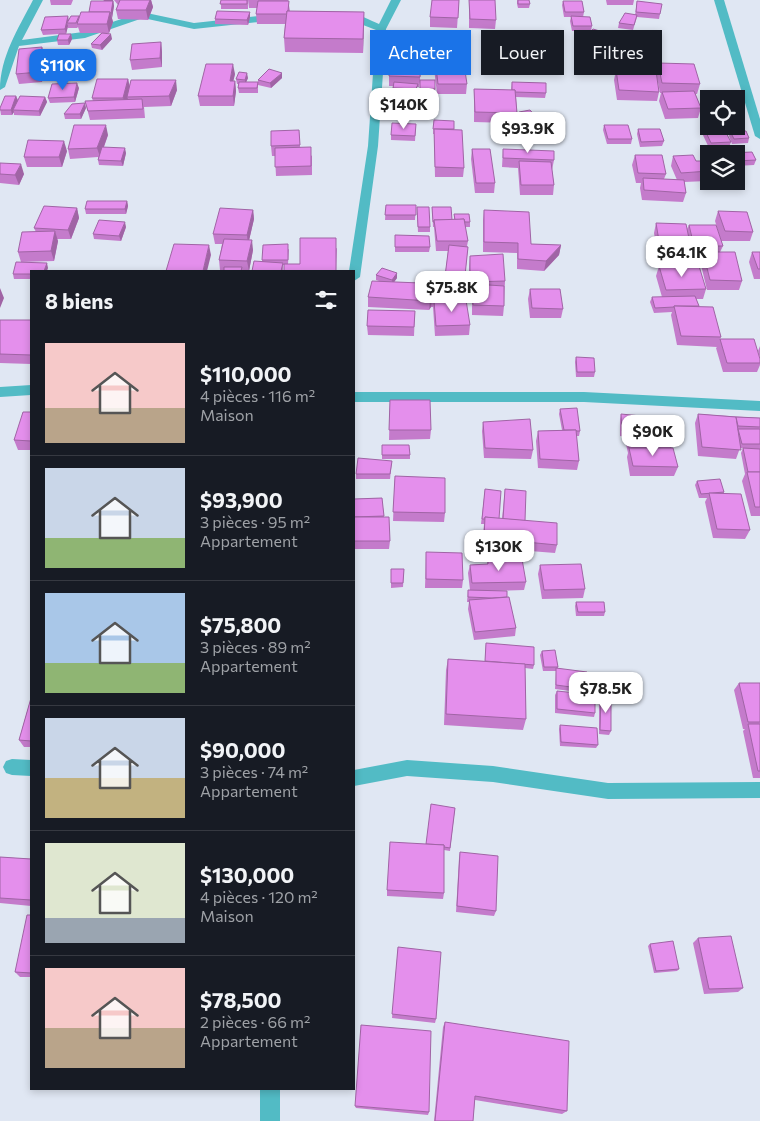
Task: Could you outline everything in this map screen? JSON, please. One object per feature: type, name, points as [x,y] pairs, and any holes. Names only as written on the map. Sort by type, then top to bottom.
[{"type":"street","points":[[0,87],[15,44],[38,0]]},
{"type":"street","points":[[355,270],[373,146],[381,29],[396,0]]},
{"type":"street","points":[[719,0],[760,136]]},
{"type":"street","points":[[15,44],[85,35],[142,15],[194,26],[286,16]]},
{"type":"street","points":[[338,15],[355,17],[381,29]]},
{"type":"street","points":[[0,392],[30,390]]},
{"type":"street","points":[[355,397],[584,397],[760,406]]},
{"type":"street","points":[[12,767],[30,768]]},
{"type":"street","points":[[355,778],[407,768],[492,774],[608,791],[760,790]]},
{"type":"street","points":[[270,1090],[270,1121]]},
{"type":"building","points":[[120,0],[150,0],[146,10],[116,10]]},
{"type":"building","points":[[221,0],[247,0],[247,4],[220,4]]},
{"type":"building","points":[[432,0],[459,0],[458,18],[430,17]]},
{"type":"building","points":[[469,0],[495,0],[496,20],[470,19]]},
{"type":"building","points":[[518,0],[529,0],[530,4],[518,4]]},
{"type":"building","points":[[91,1],[113,1],[111,13],[89,12]]},
{"type":"building","points":[[258,1],[289,1],[287,14],[256,14]]},
{"type":"building","points":[[563,1],[582,1],[584,12],[565,12]]},
{"type":"building","points":[[637,1],[662,4],[660,14],[636,12]]},
{"type":"building","points":[[217,11],[250,12],[247,20],[215,19]]},
{"type":"building","points":[[287,11],[364,12],[363,39],[284,38]]},
{"type":"building","points":[[81,12],[110,12],[107,24],[77,24]]},
{"type":"building","points":[[625,13],[637,15],[634,25],[619,23]]},
{"type":"building","points":[[68,16],[65,29],[41,30],[45,17]]},
{"type":"building","points":[[71,16],[79,16],[76,23],[67,23]]},
{"type":"building","points":[[571,16],[590,17],[592,26],[573,26]]},
{"type":"building","points":[[102,33],[111,34],[100,45],[91,44]]},
{"type":"building","points":[[59,34],[71,34],[68,40],[57,40]]},
{"type":"building","points":[[161,42],[160,58],[130,60],[132,44]]},
{"type":"building","points":[[42,47],[39,72],[16,74],[19,49]]},
{"type":"building","points":[[662,63],[694,64],[700,84],[662,83],[660,75],[662,75]]},
{"type":"building","points":[[206,64],[233,64],[230,81],[235,81],[233,96],[198,96]]},
{"type":"building","points":[[269,69],[282,73],[270,83],[258,80]]},
{"type":"building","points":[[239,72],[247,73],[245,80],[236,79]]},
{"type":"building","points":[[389,75],[420,75],[420,77]]},
{"type":"building","points":[[437,75],[466,75],[467,84],[438,84]]},
{"type":"building","points":[[617,75],[657,75],[659,92],[619,90]]},
{"type":"building","points":[[97,79],[128,79],[123,98],[92,98]]},
{"type":"building","points":[[131,80],[176,80],[169,96],[127,97]]},
{"type":"building","points":[[420,80],[435,80],[435,89],[420,89]]},
{"type":"building","points":[[239,82],[258,82],[257,88],[238,88]]},
{"type":"building","points":[[394,82],[418,84],[416,89],[393,88]]},
{"type":"building","points":[[512,82],[546,83],[546,93],[515,92],[515,90],[512,90]]},
{"type":"building","points":[[77,83],[74,97],[48,98],[52,84]]},
{"type":"building","points":[[474,89],[515,90],[517,113],[475,112]]},
{"type":"building","points":[[694,91],[700,108],[668,109],[662,92]]},
{"type":"building","points":[[5,96],[16,96],[11,110],[0,110]]},
{"type":"building","points":[[20,96],[45,97],[39,111],[13,110]]},
{"type":"building","points":[[142,99],[143,109],[88,111],[85,101]]},
{"type":"building","points":[[85,103],[80,114],[64,114],[72,104]]},
{"type":"building","points":[[530,110],[537,118],[526,121],[519,112]]},
{"type":"building","points":[[434,120],[454,121],[454,129],[433,129]]},
{"type":"building","points":[[392,123],[416,124],[415,136],[391,135]]},
{"type":"building","points":[[74,125],[106,125],[97,148],[68,149]]},
{"type":"building","points":[[604,125],[628,125],[632,139],[608,139]]},
{"type":"building","points":[[434,129],[462,130],[464,168],[435,167]]},
{"type":"building","points":[[638,129],[660,129],[664,141],[641,142]]},
{"type":"building","points":[[299,130],[300,145],[271,146],[271,131]]},
{"type":"building","points":[[745,131],[749,138],[734,139],[732,135],[745,135]]},
{"type":"building","points":[[707,135],[727,135],[731,142],[711,143]]},
{"type":"building","points":[[28,140],[64,141],[59,157],[24,157]]},
{"type":"building","points":[[102,147],[125,148],[121,161],[98,160]]},
{"type":"building","points":[[311,147],[311,166],[275,167],[275,148]]},
{"type":"building","points":[[472,149],[490,149],[495,183],[476,183]]},
{"type":"building","points":[[503,149],[554,151],[554,160],[503,158]]},
{"type":"building","points":[[745,152],[752,152],[756,160],[745,161]]},
{"type":"building","points":[[635,155],[662,155],[666,174],[638,173]]},
{"type":"building","points":[[693,155],[696,161],[700,161],[700,172],[681,173],[673,156]]},
{"type":"building","points":[[519,161],[551,162],[554,185],[521,185]]},
{"type":"building","points":[[0,163],[21,164],[15,175],[0,174]]},
{"type":"building","points":[[643,178],[684,180],[686,193],[644,190]]},
{"type":"building","points":[[87,201],[127,201],[125,209],[85,209]]},
{"type":"building","points":[[386,205],[416,205],[416,215],[385,215]]},
{"type":"building","points":[[44,206],[77,208],[68,230],[34,228]]},
{"type":"building","points":[[417,207],[429,207],[430,227],[418,227]]},
{"type":"building","points":[[432,207],[451,207],[452,220],[434,220],[433,222]]},
{"type":"building","points":[[220,208],[253,210],[247,235],[213,234]]},
{"type":"building","points":[[484,210],[529,212],[531,244],[561,245],[546,261],[518,259],[518,243],[484,242]]},
{"type":"building","points":[[718,211],[747,212],[753,232],[725,231]]},
{"type":"building","points":[[454,214],[469,214],[470,222],[465,222],[464,219],[455,220]]},
{"type":"building","points":[[464,219],[468,241],[437,241],[434,220]]},
{"type":"building","points":[[99,220],[125,222],[119,236],[93,234]]},
{"type":"building","points":[[656,223],[686,224],[691,248],[660,247]]},
{"type":"building","points":[[689,225],[716,225],[723,246],[694,246]]},
{"type":"building","points":[[55,231],[51,251],[18,252],[22,232]]},
{"type":"building","points":[[395,235],[429,236],[430,247],[395,247]]},
{"type":"building","points":[[300,238],[336,238],[336,270],[284,270],[284,264],[300,264]]},
{"type":"building","points":[[224,239],[252,240],[247,261],[219,260]]},
{"type":"building","points":[[174,244],[209,245],[203,270],[166,270]]},
{"type":"building","points":[[288,244],[288,260],[262,260],[263,245]]},
{"type":"building","points":[[449,245],[468,247],[464,285],[444,284]]},
{"type":"building","points":[[703,252],[735,252],[742,281],[710,280]]},
{"type":"building","points":[[752,252],[760,252],[760,269],[758,269]]},
{"type":"building","points":[[503,254],[505,281],[470,282],[470,256]]},
{"type":"building","points":[[254,261],[283,263],[281,270],[252,270]]},
{"type":"building","points":[[16,262],[47,263],[44,270],[30,270],[30,274],[13,274]]},
{"type":"building","points":[[659,266],[699,266],[706,289],[666,290]]},
{"type":"building","points":[[224,267],[242,267],[241,270],[224,270]]},
{"type":"building","points":[[382,268],[397,273],[392,280],[376,275]]},
{"type":"building","points":[[372,281],[444,284],[444,296],[432,297],[430,301],[368,297]]},
{"type":"building","points":[[473,284],[504,286],[504,306],[473,305]]},
{"type":"building","points":[[530,289],[560,289],[563,309],[532,308]]},
{"type":"building","points":[[695,296],[699,306],[655,308],[652,297]]},
{"type":"building","points":[[466,300],[470,325],[436,326],[434,301]]},
{"type":"building","points":[[674,306],[713,307],[721,337],[681,336]]},
{"type":"building","points":[[368,310],[415,311],[414,327],[367,326]]},
{"type":"building","points":[[0,320],[30,320],[30,355],[0,354]]},
{"type":"building","points":[[720,339],[754,339],[760,363],[727,363]]},
{"type":"building","points":[[576,357],[594,358],[595,372],[577,372]]},
{"type":"building","points":[[390,400],[430,400],[431,430],[389,430]]},
{"type":"building","points":[[577,408],[580,431],[564,430],[560,409]]},
{"type":"building","points":[[23,412],[30,412],[30,441],[14,440]]},
{"type":"building","points":[[621,414],[641,416],[642,433],[622,431]]},
{"type":"building","points":[[698,414],[736,417],[741,450],[702,447]]},
{"type":"building","points":[[736,417],[760,418],[760,427],[738,426]]},
{"type":"building","points":[[530,419],[533,450],[485,448],[483,422]]},
{"type":"building","points":[[738,429],[760,429],[760,444],[742,444]]},
{"type":"building","points":[[576,430],[579,461],[540,459],[538,431]]},
{"type":"building","points":[[627,435],[669,436],[671,448],[629,448]]},
{"type":"building","points":[[382,445],[409,445],[410,455],[382,455]]},
{"type":"building","points":[[629,448],[673,448],[678,467],[633,466]]},
{"type":"building","points":[[743,448],[760,449],[760,472],[748,472]]},
{"type":"building","points":[[358,458],[392,461],[390,474],[356,474]]},
{"type":"building","points":[[747,472],[760,472],[760,507],[755,507]]},
{"type":"building","points":[[395,476],[445,478],[445,513],[393,512]]},
{"type":"building","points":[[720,479],[724,492],[701,494],[697,481]]},
{"type":"building","points":[[485,489],[501,491],[499,519],[485,517],[485,519],[482,519]]},
{"type":"building","points":[[505,489],[526,491],[525,521],[503,519]]},
{"type":"building","points":[[709,493],[741,494],[750,530],[717,529]]},
{"type":"building","points":[[382,498],[384,516],[355,517],[355,499]]},
{"type":"building","points":[[355,517],[389,517],[390,541],[355,541]]},
{"type":"building","points":[[485,517],[557,523],[557,545],[484,538]]},
{"type":"building","points":[[426,552],[462,553],[463,580],[426,579]]},
{"type":"building","points":[[522,559],[526,582],[472,583],[470,565],[488,564],[488,560]]},
{"type":"building","points":[[581,564],[585,589],[544,590],[540,565]]},
{"type":"building","points":[[391,569],[404,569],[403,583],[391,583]]},
{"type":"building","points":[[468,590],[507,591],[507,597],[468,597]]},
{"type":"building","points":[[509,597],[516,628],[475,632],[469,600]]},
{"type":"building","points":[[576,602],[604,602],[605,612],[578,612]]},
{"type":"building","points":[[486,643],[534,647],[534,665],[485,661]]},
{"type":"building","points":[[555,650],[558,667],[544,667],[542,651]]},
{"type":"building","points":[[448,659],[525,664],[526,719],[446,714]]},
{"type":"building","points":[[556,668],[587,672],[586,689],[556,685]]},
{"type":"building","points":[[739,683],[760,683],[760,722],[748,722]]},
{"type":"building","points":[[557,691],[595,695],[595,713],[557,709]]},
{"type":"building","points":[[601,696],[611,697],[611,731],[600,730]]},
{"type":"building","points":[[30,702],[30,741],[19,740]]},
{"type":"building","points":[[748,724],[760,724],[760,771],[758,771]]},
{"type":"building","points":[[560,725],[597,728],[598,745],[561,742]]},
{"type":"building","points":[[431,804],[455,808],[450,848],[444,847],[444,845],[426,844]]},
{"type":"building","points":[[390,842],[444,845],[444,893],[387,890]]},
{"type":"building","points":[[460,852],[498,856],[496,911],[457,906]]},
{"type":"building","points":[[0,857],[30,859],[30,900],[0,898]]},
{"type":"building","points":[[27,915],[30,915],[30,973],[15,972]]},
{"type":"building","points":[[731,936],[743,988],[709,989],[698,938]]},
{"type":"building","points":[[673,941],[679,969],[656,971],[650,944]]},
{"type":"building","points":[[398,947],[441,952],[436,1019],[392,1014]]},
{"type":"building","points":[[445,1022],[569,1041],[567,1111],[475,1096],[473,1121],[435,1121]]},
{"type":"building","points":[[361,1025],[431,1031],[429,1112],[355,1106]]}]
